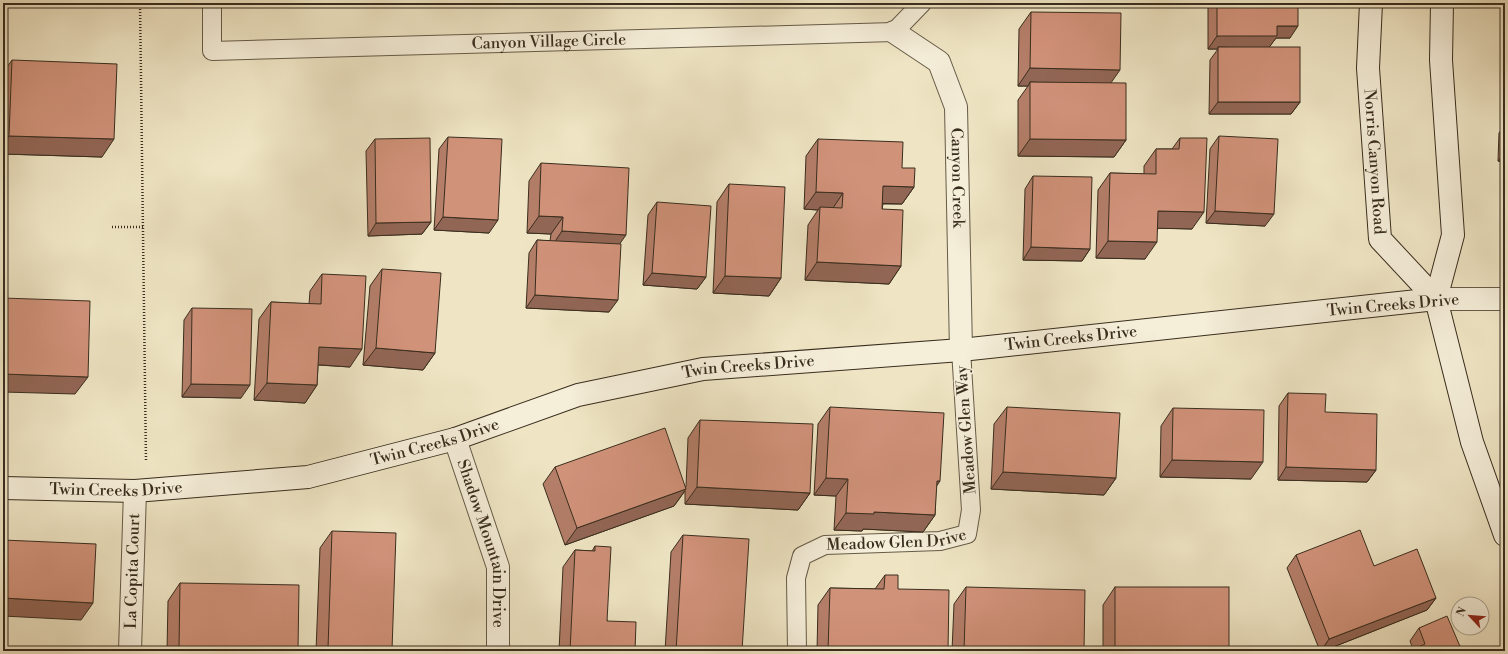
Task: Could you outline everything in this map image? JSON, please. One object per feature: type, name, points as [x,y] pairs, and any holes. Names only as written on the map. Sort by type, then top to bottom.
[{"type":"street","name":"Norris Canyon Road","points":[[1372,3],[1368,68],[1380,238],[1436,299],[1472,442],[1505,536]]},
{"type":"street","name":"Norris Canyon Road","points":[[1436,299],[1453,235],[1441,60],[1442,3]]},
{"type":"street","name":"Canyon Creek","points":[[894,32],[939,62],[956,107],[961,350]]},
{"type":"street","name":"Twin Creeks Drive","points":[[3,488],[141,490],[308,476],[456,438],[578,395],[703,369],[961,350],[1436,299],[1505,299]]},
{"type":"street","name":"Shadow Mountain Drive","points":[[456,438],[498,568],[498,651]]},
{"type":"street","name":"La Copita Court","points":[[130,651],[141,490]]},
{"type":"lane","name":"Canyon Village Circle","points":[[212,3],[212,51],[894,32]]},
{"type":"lane","points":[[894,32],[922,3]]},
{"type":"lane","name":"Meadow Glen Way","points":[[961,350],[971,510]]},
{"type":"lane","name":"Meadow Glen Drive","points":[[797,651],[796,578],[802,556],[825,545],[940,541],[967,534],[971,510]]},
{"type":"path","points":[[140,3],[143,227],[141,490]]},
{"type":"path","points":[[112,227],[143,227]]},
{"type":"building","points":[[1217,3],[1298,3],[1298,26],[1277,26],[1277,36],[1217,36]]},
{"type":"building","points":[[1031,12],[1121,13],[1120,70],[1030,68]]},
{"type":"building","points":[[1218,47],[1300,47],[1300,102],[1218,102]]},
{"type":"building","points":[[12,60],[117,64],[114,139],[9,136]]},
{"type":"building","points":[[1030,82],[1126,83],[1126,140],[1030,139]]},
{"type":"building","points":[[1219,136],[1278,139],[1274,214],[1215,211]]},
{"type":"building","points":[[448,137],[502,139],[498,220],[443,217]]},
{"type":"building","points":[[430,138],[431,222],[376,223],[375,139]]},
{"type":"building","points":[[1180,138],[1207,138],[1204,212],[1158,211],[1157,242],[1108,241],[1110,173],[1156,174],[1156,149],[1179,149]]},
{"type":"building","points":[[818,139],[903,142],[902,168],[915,168],[914,187],[883,186],[882,209],[903,210],[901,266],[817,262],[820,207],[842,208],[843,193],[816,192]]},
{"type":"building","points":[[541,163],[629,168],[626,235],[562,231],[563,217],[539,216]]},
{"type":"building","points":[[1033,176],[1092,177],[1090,249],[1031,247]]},
{"type":"building","points":[[729,184],[785,187],[781,278],[725,276]]},
{"type":"building","points":[[657,202],[711,206],[706,277],[652,273]]},
{"type":"building","points":[[537,240],[621,244],[618,300],[535,295]]},
{"type":"building","points":[[382,269],[441,273],[435,353],[376,348]]},
{"type":"building","points":[[322,274],[366,276],[362,349],[319,347],[317,385],[267,383],[271,302],[321,304]]},
{"type":"building","points":[[3,298],[90,301],[88,377],[3,374]]},
{"type":"building","points":[[192,308],[252,309],[250,385],[191,384]]},
{"type":"building","points":[[1288,393],[1326,394],[1325,412],[1377,414],[1376,470],[1286,467]]},
{"type":"building","points":[[830,407],[944,413],[940,481],[937,481],[935,515],[874,512],[874,514],[846,513],[848,479],[826,478]]},
{"type":"building","points":[[1007,407],[1120,413],[1116,478],[1003,472]]},
{"type":"building","points":[[1173,408],[1264,410],[1263,462],[1172,460]]},
{"type":"building","points":[[700,420],[813,424],[810,493],[697,487]]},
{"type":"building","points":[[665,428],[686,489],[577,528],[555,467]]},
{"type":"building","points":[[1360,530],[1374,566],[1417,549],[1436,598],[1329,639],[1296,555]]},
{"type":"building","points":[[332,531],[396,533],[392,650],[328,648]]},
{"type":"building","points":[[683,535],[749,539],[742,651],[676,651]]},
{"type":"building","points":[[3,540],[96,544],[93,603],[3,598]]},
{"type":"building","points":[[595,546],[611,547],[607,621],[636,622],[635,651],[570,651],[575,550],[595,551]]},
{"type":"building","points":[[885,575],[898,575],[898,589],[949,590],[948,651],[828,651],[830,588],[884,589]]},
{"type":"building","points":[[180,583],[299,585],[298,649],[179,647]]},
{"type":"building","points":[[966,587],[1085,590],[1084,651],[964,651]]},
{"type":"building","points":[[1115,587],[1229,587],[1229,651],[1115,651]]},
{"type":"building","points":[[1447,616],[1450,623],[1450,636],[1456,636],[1462,651],[1409,651],[1425,644],[1419,628]]}]
